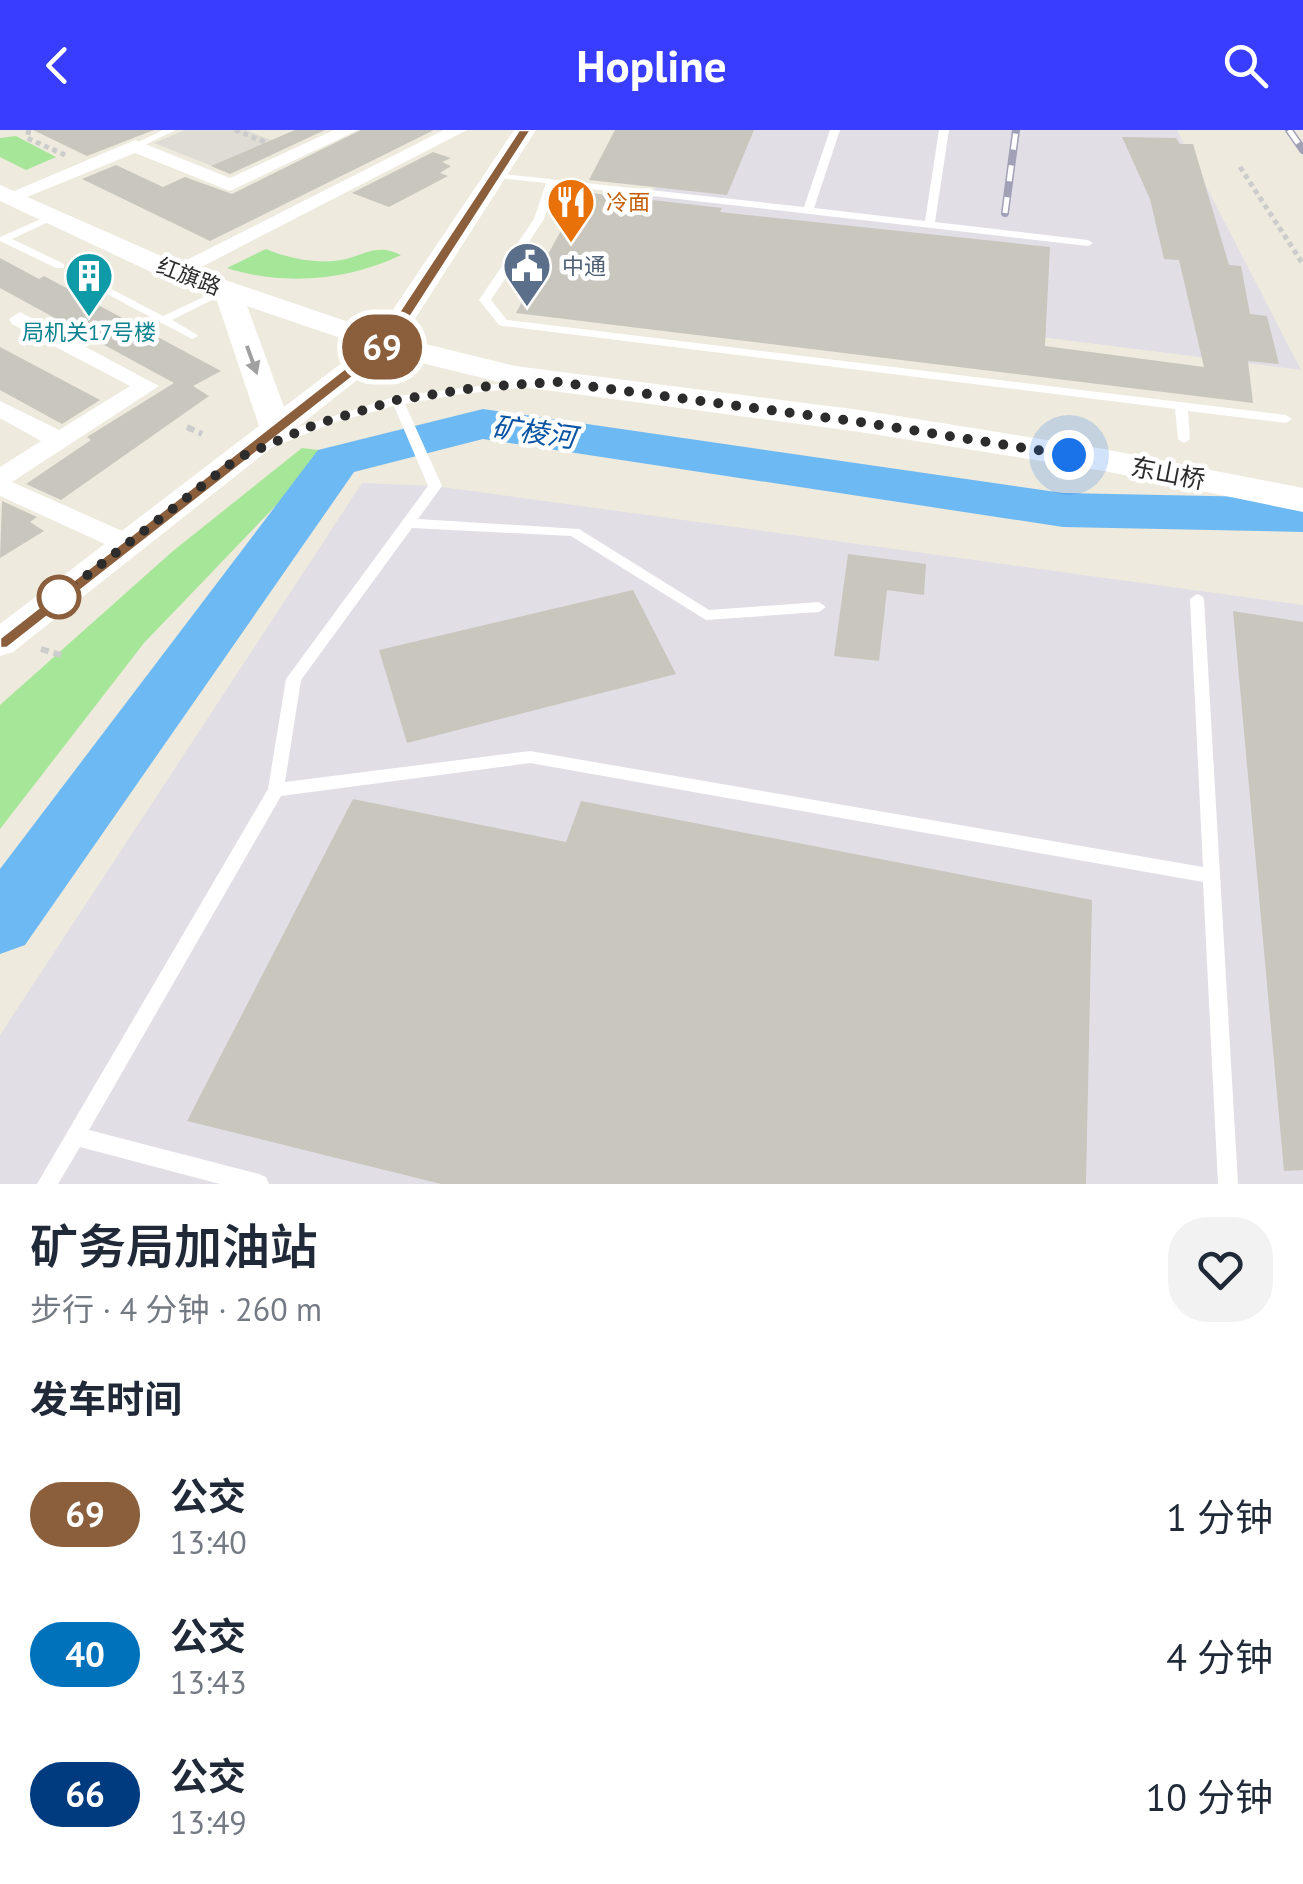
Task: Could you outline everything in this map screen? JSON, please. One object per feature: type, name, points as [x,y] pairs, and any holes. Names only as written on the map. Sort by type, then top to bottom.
[{"type":"main road","name":"东山桥","points":[[385,344],[557,382],[860,422],[1104,460],[1303,500]]},
{"type":"street","points":[[5,194],[135,146],[230,184],[349,130]]},
{"type":"street","points":[[174,272],[458,130]]},
{"type":"street","points":[[2,639],[385,344],[525,130]]},
{"type":"street","points":[[114,155],[208,198]]},
{"type":"street","name":"红旗路","points":[[5,194],[174,272],[385,344]]},
{"type":"street","points":[[227,290],[276,429]]},
{"type":"street","points":[[0,478],[147,386],[20,319]]},
{"type":"street","points":[[0,408],[60,441]]},
{"type":"street","points":[[0,486],[128,544]]},
{"type":"lane","points":[[135,146],[171,130]]},
{"type":"lane","points":[[808,210],[834,130]]},
{"type":"lane","points":[[930,224],[944,130]]},
{"type":"lane","points":[[498,174],[1088,243]]},
{"type":"lane","points":[[552,181],[538,219],[484,300],[503,324],[1286,419]]},
{"type":"lane","points":[[54,217],[4,238],[60,266]]},
{"type":"lane","points":[[75,272],[192,336]]},
{"type":"lane","points":[[163,320],[227,290]]},
{"type":"lane","points":[[238,458],[314,425],[397,400],[480,387],[557,382]]},
{"type":"lane","points":[[47,1184],[276,790],[294,678],[435,486],[397,400]]},
{"type":"lane","points":[[1181,406],[1184,439]]},
{"type":"lane","points":[[408,523],[574,532],[706,615],[820,607]]},
{"type":"lane","points":[[1197,598],[1228,1184]]},
{"type":"lane","points":[[276,790],[530,757],[1212,876]]},
{"type":"lane","points":[[75,1136],[260,1184]]},
{"type":"path","points":[[29,130],[27,138],[88,165]]},
{"type":"path","points":[[235,130],[278,147]]},
{"type":"path","points":[[1240,167],[1303,264]]},
{"type":"path","points":[[187,428],[202,434]]},
{"type":"shaded area","points":[[185,130],[246,130],[271,140],[212,166],[154,143]]},
{"type":"shaded area","points":[[683,130],[1177,130],[1301,370],[609,282]]},
{"type":"shaded area","points":[[362,483],[435,486],[1303,605],[1303,1184],[0,1184],[0,1035]]},
{"type":"green space","points":[[16,136],[56,157],[26,170],[0,157],[0,138]]},
{"type":"green space","points":[[266,249],[316,261],[337,261],[379,250],[401,255],[359,271],[315,278],[270,277],[227,268]]},
{"type":"green space","points":[[302,448],[328,451],[144,643],[0,829],[0,705],[173,551]]},
{"type":"building","points":[[33,130],[154,130],[87,156]]},
{"type":"building","points":[[295,130],[325,130],[230,174],[211,166]]},
{"type":"building","points":[[361,130],[434,130],[210,241],[82,179],[116,165],[163,187],[185,177],[232,194]]},
{"type":"building","points":[[615,130],[754,130],[727,195],[589,180]]},
{"type":"building","points":[[1122,137],[1176,138],[1180,144],[1193,144],[1229,265],[1241,266],[1250,314],[1267,316],[1279,364],[1248,361],[1253,403],[516,313],[582,192],[722,208],[720,212],[1050,247],[1045,346],[1204,367],[1179,260],[1164,259],[1150,199]]},
{"type":"building","points":[[433,152],[451,158],[442,162],[451,166],[440,173],[448,176],[389,207],[352,193]]},
{"type":"building","points":[[0,258],[39,279],[44,276],[221,371],[193,386],[209,396],[61,500],[26,484],[91,440],[87,437],[174,383],[0,288]]},
{"type":"building","points":[[0,347],[100,400],[62,424],[0,390]]},
{"type":"building","points":[[2,501],[37,517],[30,522],[44,531],[0,558]]},
{"type":"building","points":[[848,554],[926,564],[924,595],[887,590],[879,661],[834,656]]},
{"type":"building","points":[[633,590],[676,674],[407,743],[379,650]]},
{"type":"building","points":[[1233,611],[1303,622],[1303,1170],[1284,1171]]},
{"type":"building","points":[[353,799],[566,842],[581,801],[1092,900],[1086,1184],[441,1184],[187,1121]]},
{"type":"waterway","name":"矿棱河","points":[[0,924],[336,461],[483,424],[1063,510],[1303,515]]},
{"type":"railway","points":[[1005,213],[1016,130]]},
{"type":"railway","points":[[1289,130],[1303,150]]},
{"type":"bus line","name":"69","points":[[0,643],[385,344],[525,130]]},
{"type":"place","name":"冷面","points":[[571,244]]},
{"type":"place","name":"中通","points":[[527,308]]},
{"type":"place","name":"局机关17号楼","points":[[89,318]]},
{"type":"route","points":[[59,597],[238,458],[314,425],[397,400],[480,387],[557,382],[860,422],[1069,455]]}]
